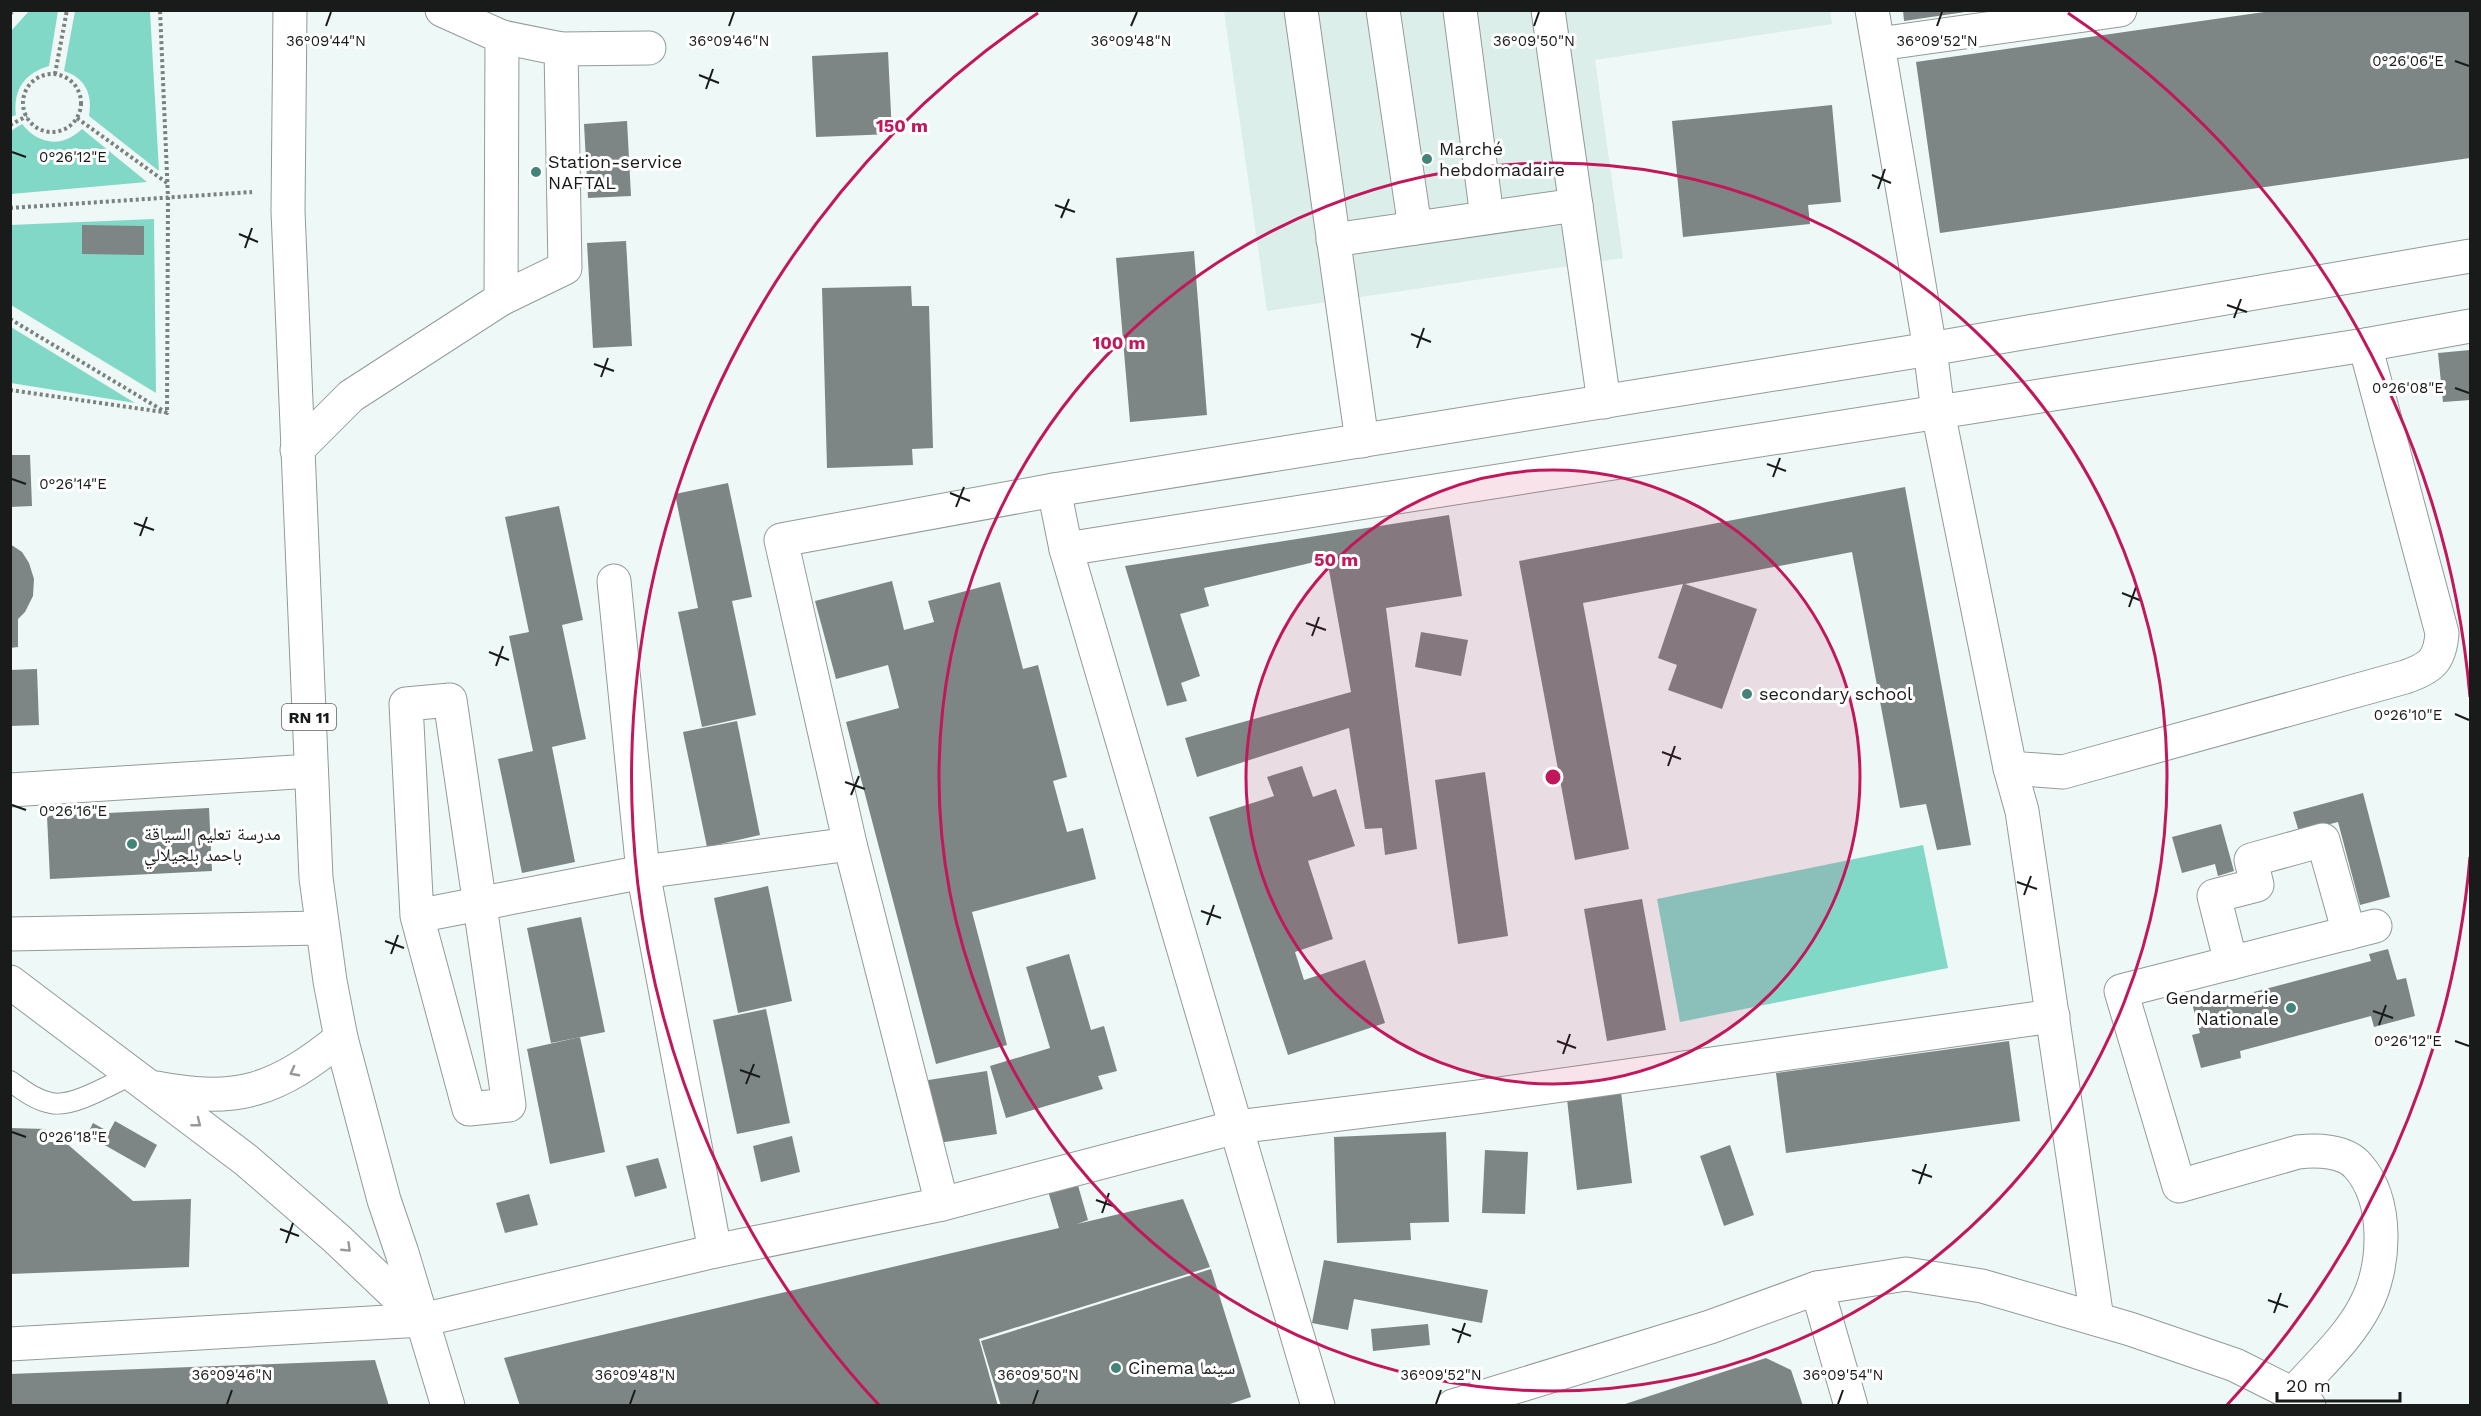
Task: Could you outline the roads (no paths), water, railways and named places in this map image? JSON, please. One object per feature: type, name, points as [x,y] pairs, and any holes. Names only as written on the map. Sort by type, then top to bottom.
[{"type":"street","name":"RN 11","points":[[290,10],[289,189],[297,450],[316,878],[321,928],[341,1038],[384,1200],[448,1406]]},
{"type":"street","points":[[442,10],[502,37],[561,49],[649,48]]},
{"type":"street","points":[[1301,10],[1362,441]]},
{"type":"street","points":[[1383,10],[1415,228]]},
{"type":"street","points":[[1460,10],[1487,217]]},
{"type":"street","points":[[1548,10],[1604,402]]},
{"type":"street","points":[[1872,10],[1930,349],[1938,412],[2010,768],[2022,811],[2097,1319]]},
{"type":"street","points":[[1879,44],[2120,10]]},
{"type":"street","points":[[501,300],[502,37]]},
{"type":"street","points":[[297,450],[351,396],[501,300],[565,268],[561,49]]},
{"type":"street","points":[[1333,240],[1576,205]]},
{"type":"street","points":[[942,1204],[850,844],[781,540],[1054,490],[1930,349],[2470,256]]},
{"type":"street","points":[[1066,549],[2365,345],[2470,326]]},
{"type":"street","points":[[2010,768],[2063,772],[2405,677],[2424,671],[2435,661],[2441,648],[2442,633],[2365,345]]},
{"type":"street","points":[[1054,490],[1066,549],[1318,1406]]},
{"type":"street","points":[[614,581],[643,872],[715,1251]]},
{"type":"street","points":[[450,700],[509,1105],[469,1109],[417,916],[406,704],[450,700]]},
{"type":"street","points":[[10,790],[311,771]]},
{"type":"street","points":[[1453,1406],[1710,1327],[1817,1288],[1906,1274],[1982,1286],[2097,1319],[2235,1365],[2299,1402],[2365,1305],[2375,1279],[2380,1238],[2377,1204],[2369,1185],[2358,1165],[2343,1156],[2318,1150],[2298,1152],[2179,1186],[2121,991],[2231,963],[2362,929],[2323,840],[2251,860],[2257,885],[2214,896],[2231,963]]},
{"type":"street","points":[[417,916],[643,872],[850,844]]},
{"type":"street","points":[[10,934],[321,928]]},
{"type":"street","points":[[10,982],[246,1160],[422,1320]]},
{"type":"street","points":[[10,1344],[422,1320],[715,1251],[942,1204],[1236,1127],[1476,1097],[2054,1016]]},
{"type":"street","points":[[142,1081],[192,1095],[233,1094],[273,1083],[309,1064],[341,1038]]},
{"type":"street","points":[[1817,1288],[1851,1406]]},
{"type":"lane","points":[[10,1081],[31,1096],[52,1104],[68,1103],[142,1081]]},
{"type":"place","name":"Marché hebdomadaire","points":[[1427,159]]},
{"type":"place","name":"Station-service NAFTAL","points":[[536,172]]},
{"type":"place","name":"secondary school","points":[[1747,694]]},
{"type":"place","name":"مدرسة تعليم السياقة باحمد بلجيلالي","points":[[132,844]]},
{"type":"place","name":"Gendarmerie Nationale","points":[[2291,1008]]},
{"type":"place","name":"Cinema سينما","points":[[1116,1368]]}]
